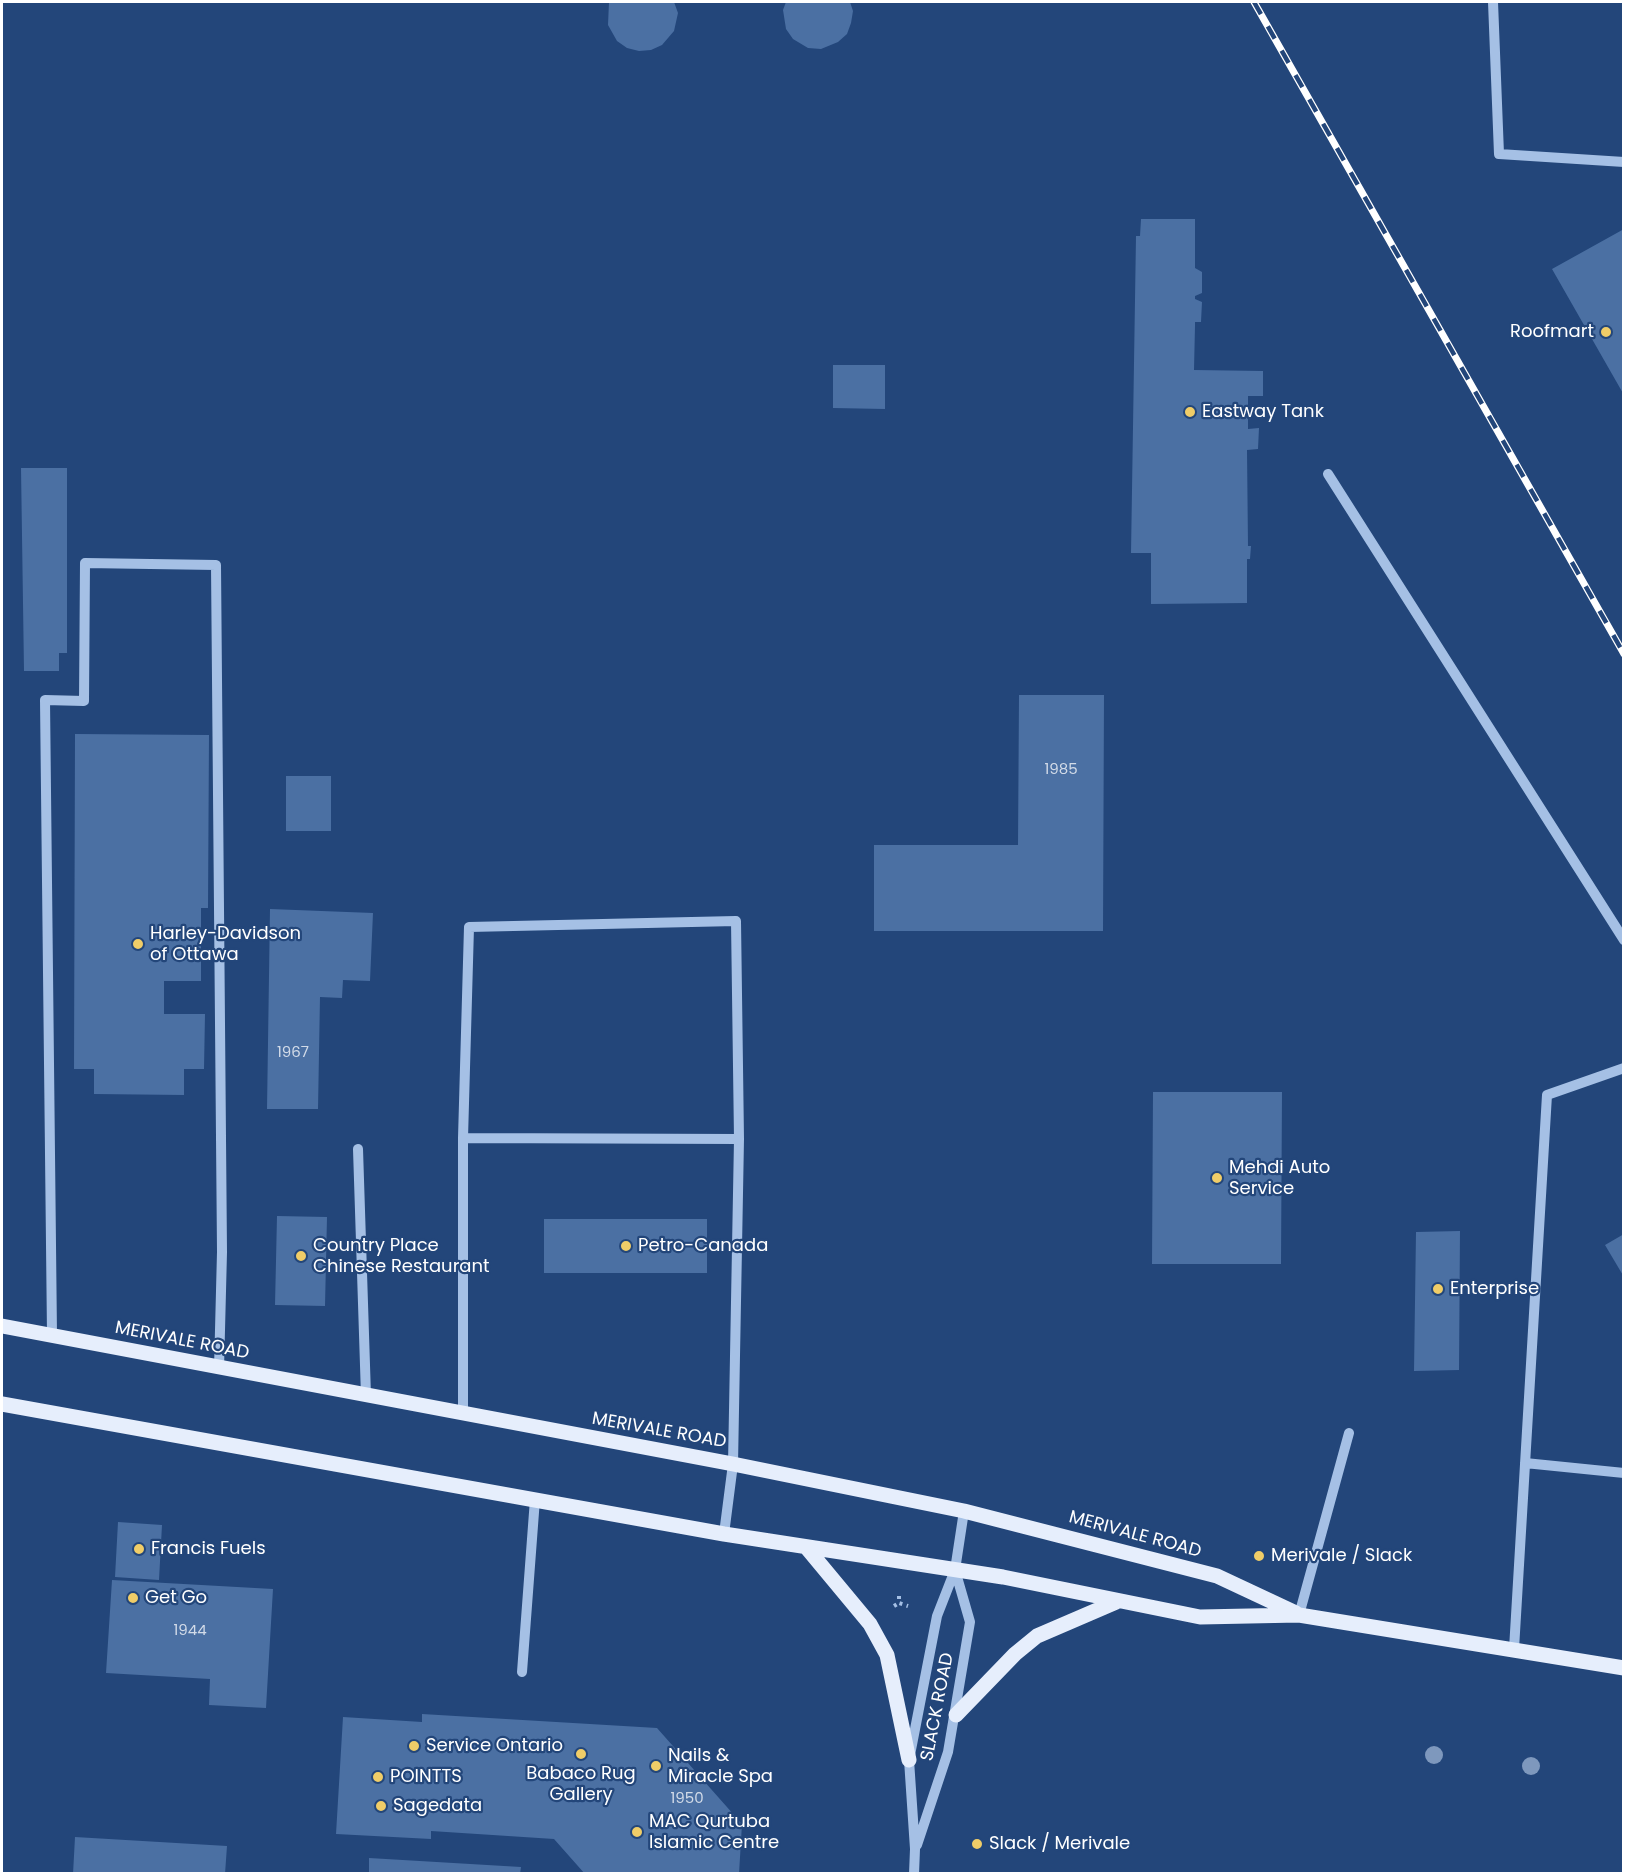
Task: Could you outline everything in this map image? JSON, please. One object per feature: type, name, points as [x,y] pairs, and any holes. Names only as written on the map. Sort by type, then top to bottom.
[{"type":"main road","name":"MERIVALE ROAD","points":[[2,1326],[219,1369],[733,1464],[964,1511],[1216,1576],[1299,1615]]},
{"type":"main road","name":"MERIVALE ROAD","points":[[2,1404],[724,1534],[1003,1577],[1116,1602],[1200,1617],[1299,1615],[1623,1668]]},
{"type":"main road","points":[[806,1547],[870,1624],[887,1655],[909,1760]]},
{"type":"main road","points":[[956,1716],[1015,1654],[1037,1636],[1116,1602]]},
{"type":"street","points":[[1493,2],[1498,154],[1623,162]]},
{"type":"street","points":[[1328,474],[1623,940]]},
{"type":"street","points":[[52,1335],[45,700],[84,701],[85,563],[216,565],[222,1251],[219,1369]]},
{"type":"street","points":[[463,1414],[463,1138],[469,927],[736,921],[739,1139],[733,1464],[724,1534]]},
{"type":"street","points":[[1514,1649],[1547,1095],[1623,1068]]},
{"type":"street","points":[[463,1138],[739,1139]]},
{"type":"street","points":[[358,1149],[366,1396]]},
{"type":"street","points":[[1299,1615],[1349,1433]]},
{"type":"street","points":[[1525,1463],[1623,1473]]},
{"type":"street","points":[[522,1672],[535,1500]]},
{"type":"street","name":"SLACK ROAD","points":[[914,1874],[915,1849],[909,1760],[937,1616],[955,1570],[964,1511]]},
{"type":"street","name":"SLACK ROAD","points":[[915,1849],[948,1752],[956,1716],[970,1622],[955,1570]]},
{"type":"path","points":[[899,1596],[899,1603]]},
{"type":"path","points":[[894,1606],[899,1603],[908,1605]]},
{"type":"building","points":[[609,2],[674,2],[678,13],[674,31],[662,45],[651,50],[639,51],[627,48],[617,41],[608,25]]},
{"type":"building","points":[[786,2],[850,2],[853,11],[847,34],[838,42],[821,49],[808,48],[793,39],[786,29],[783,10]]},
{"type":"building","name":"Eastway Tank","points":[[1141,219],[1195,219],[1195,268],[1202,272],[1202,293],[1195,296],[1195,299],[1202,302],[1201,322],[1195,322],[1194,370],[1263,371],[1263,396],[1248,396],[1248,429],[1259,428],[1258,449],[1247,450],[1248,546],[1251,546],[1250,559],[1247,559],[1247,603],[1151,604],[1151,553],[1131,553],[1136,236],[1140,236]]},
{"type":"building","name":"Roofmart","points":[[1624,229],[1624,395],[1552,269]]},
{"type":"building","points":[[833,365],[885,365],[885,409],[833,408]]},
{"type":"building","points":[[21,468],[67,468],[67,653],[59,653],[59,671],[24,671]]},
{"type":"building","points":[[1019,695],[1104,695],[1103,931],[874,931],[874,845],[1018,845]]},
{"type":"building","name":"Harley-Davidson of Ottawa","points":[[75,734],[209,735],[208,908],[201,908],[201,981],[164,981],[164,1014],[205,1014],[204,1069],[184,1069],[184,1095],[94,1094],[94,1069],[74,1069]]},
{"type":"building","points":[[286,776],[331,776],[331,831],[286,831]]},
{"type":"building","points":[[270,909],[373,913],[370,981],[343,980],[342,998],[320,997],[318,1109],[267,1109]]},
{"type":"building","name":"Mehdi Auto Service","points":[[1153,1092],[1282,1092],[1281,1264],[1152,1264]]},
{"type":"building","name":"Country Place Chinese Restaurant","points":[[277,1216],[327,1217],[325,1306],[275,1305]]},
{"type":"building","name":"Petro-Canada","points":[[544,1219],[707,1219],[707,1273],[544,1273]]},
{"type":"building","name":"Enterprise","points":[[1460,1231],[1459,1370],[1414,1371],[1416,1232]]},
{"type":"building","points":[[1624,1234],[1624,1277],[1605,1245]]},
{"type":"building","name":"Francis Fuels","points":[[118,1522],[162,1525],[159,1580],[115,1577]]},
{"type":"building","points":[[112,1580],[273,1589],[266,1708],[209,1705],[210,1679],[106,1673]]},
{"type":"building","points":[[422,1714],[657,1728],[742,1824],[739,1874],[585,1874],[554,1839],[431,1831],[431,1839],[336,1834],[343,1717],[422,1722]]},
{"type":"building","points":[[75,1837],[227,1846],[225,1874],[73,1874]]},
{"type":"building","points":[[369,1858],[521,1867],[520,1874],[369,1874]]},
{"type":"railway","points":[[1254,2],[1624,654]]},
{"type":"place","name":"Roofmart","points":[[1606,332]]},
{"type":"place","name":"Eastway Tank","points":[[1190,412]]},
{"type":"place","name":"Harley-Davidson of Ottawa","points":[[138,944]]},
{"type":"place","name":"Mehdi Auto Service","points":[[1217,1178]]},
{"type":"place","name":"Petro-Canada","points":[[626,1246]]},
{"type":"place","name":"Country Place Chinese Restaurant","points":[[301,1256]]},
{"type":"place","name":"Enterprise","points":[[1438,1289]]},
{"type":"place","name":"Francis Fuels","points":[[139,1549]]},
{"type":"place","name":"Merivale / Slack","points":[[1259,1556]]},
{"type":"place","name":"Get Go","points":[[133,1598]]},
{"type":"place","name":"Service Ontario","points":[[414,1746]]},
{"type":"place","name":"Babaco Rug Gallery","points":[[581,1754]]},
{"type":"place","name":"Nails & Miracle Spa","points":[[656,1766]]},
{"type":"place","name":"POINTTS","points":[[378,1777]]},
{"type":"place","name":"Sagedata","points":[[381,1806]]},
{"type":"place","name":"MAC Qurtuba Islamic Centre","points":[[637,1832]]},
{"type":"place","name":"Slack / Merivale","points":[[977,1844]]}]
